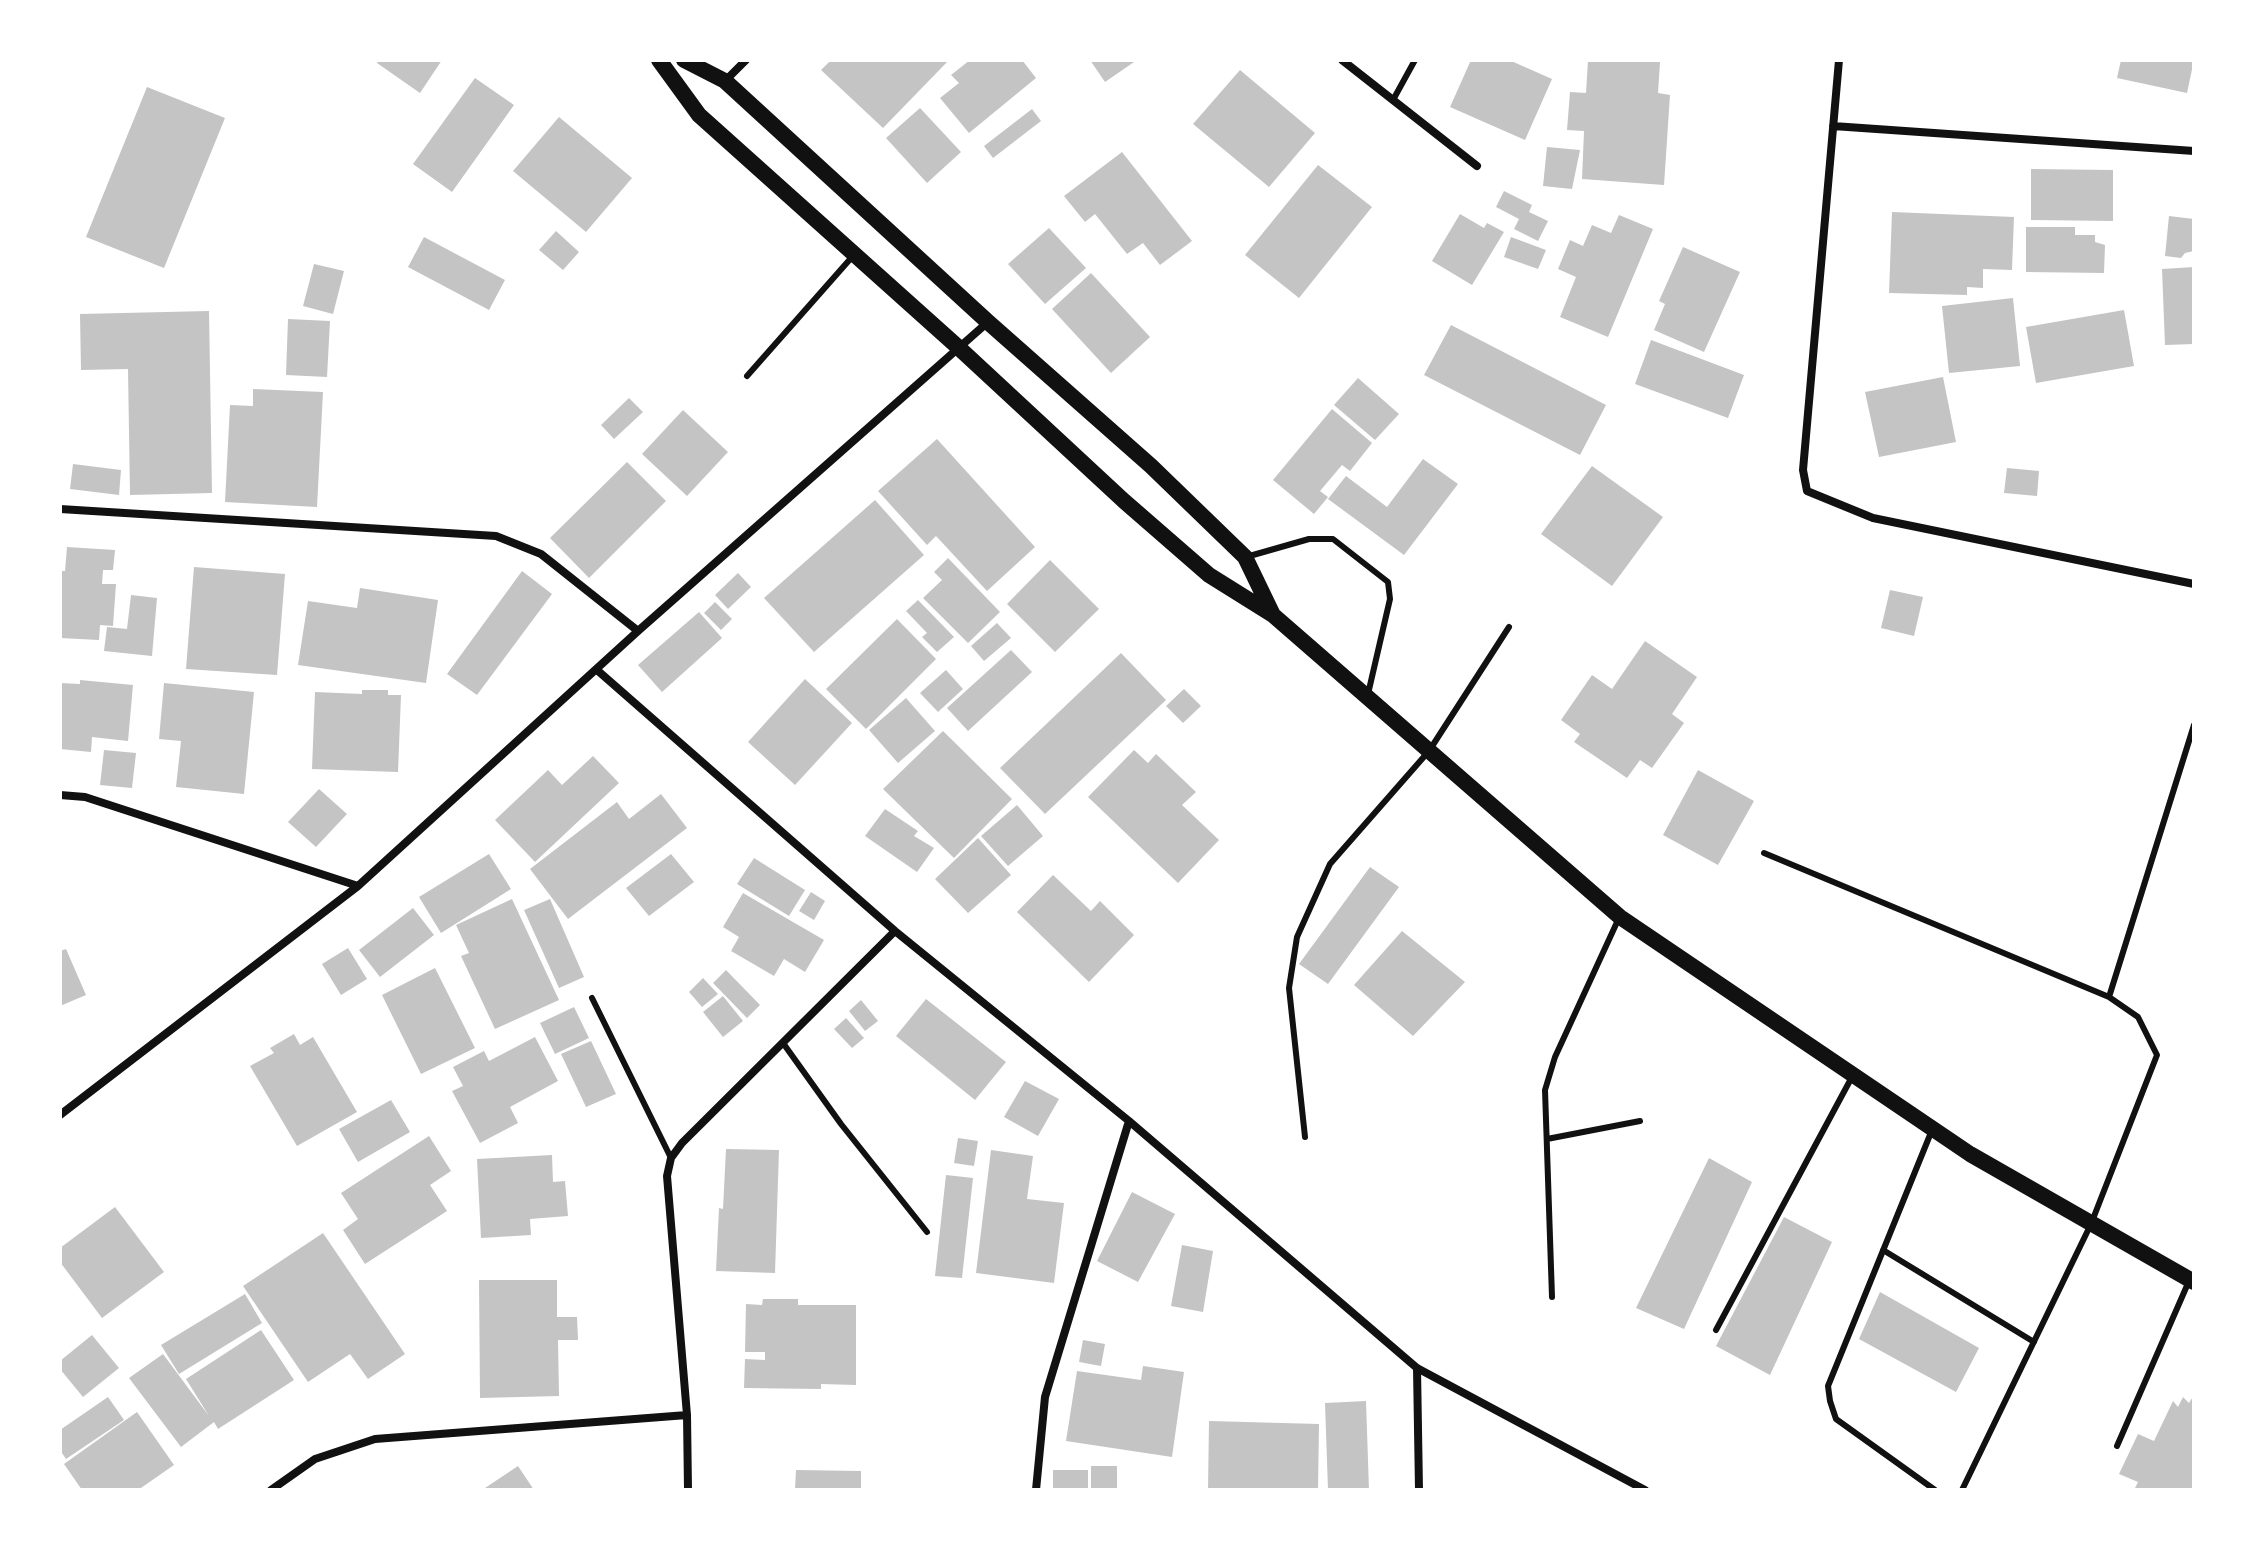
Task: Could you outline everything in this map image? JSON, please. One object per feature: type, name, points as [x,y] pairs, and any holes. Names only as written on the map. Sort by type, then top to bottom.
[{"type":"main road","points":[[659,60],[699,115],[1124,501],[1209,575],[1273,615],[1620,917],[1970,1154],[2091,1224],[2192,1277]]},
{"type":"main road","points":[[684,60],[725,81],[988,322],[1151,466],[1245,557],[1273,615]]},
{"type":"street","points":[[725,81],[746,60]]},
{"type":"street","points":[[1342,60],[1477,166]]},
{"type":"street","points":[[1839,60],[1803,470],[1807,491],[1873,518],[2194,584]]},
{"type":"street","points":[[1833,126],[2194,151]]},
{"type":"street","points":[[60,1115],[358,886],[638,631],[988,322]]},
{"type":"street","points":[[60,509],[496,536],[541,554],[638,631]]},
{"type":"street","points":[[597,670],[895,931],[1129,1121],[1417,1368],[1645,1490]]},
{"type":"street","points":[[60,795],[85,797],[358,886]]},
{"type":"street","points":[[688,1490],[687,1415],[667,1176],[671,1158],[682,1143],[895,931]]},
{"type":"street","points":[[1036,1490],[1045,1397],[1129,1121]]},
{"type":"street","points":[[1417,1368],[1419,1490]]},
{"type":"street","points":[[271,1490],[315,1459],[375,1439],[687,1415]]},
{"type":"lane","points":[[1393,100],[1415,60]]},
{"type":"lane","points":[[747,376],[854,254]]},
{"type":"lane","points":[[1245,557],[1309,539],[1333,539],[1388,582],[1390,599],[1367,697]]},
{"type":"lane","points":[[1305,1137],[1289,988],[1297,937],[1330,864],[1429,751],[1509,627]]},
{"type":"lane","points":[[2109,997],[2194,725]]},
{"type":"lane","points":[[1764,853],[2109,997],[2138,1017],[2157,1055],[2091,1224],[1962,1490]]},
{"type":"lane","points":[[1552,1297],[1545,1090],[1555,1057],[1620,917]]},
{"type":"lane","points":[[592,998],[671,1158]]},
{"type":"lane","points":[[783,1043],[841,1124],[927,1232]]},
{"type":"lane","points":[[1716,1330],[1853,1075]]},
{"type":"lane","points":[[1547,1139],[1640,1121]]},
{"type":"lane","points":[[1932,1129],[1828,1386],[1836,1419],[1935,1490]]},
{"type":"lane","points":[[1883,1250],[2034,1342]]},
{"type":"lane","points":[[2117,1446],[2192,1277]]},
{"type":"building","points":[[379,60],[442,60],[420,93],[377,63]]},
{"type":"building","points":[[831,60],[949,60],[883,128],[821,70]]},
{"type":"building","points":[[970,60],[1022,60],[1036,78],[969,133],[940,98],[959,83],[951,75]]},
{"type":"building","points":[[1090,60],[1137,60],[1105,82]]},
{"type":"building","points":[[1471,60],[1509,60],[1552,79],[1525,140],[1450,107]]},
{"type":"building","points":[[1588,60],[1660,62],[1658,93],[1670,95],[1664,185],[1582,179],[1584,131],[1567,130],[1570,92],[1586,93]]},
{"type":"building","points":[[2121,60],[2194,60],[2187,93],[2117,78]]},
{"type":"building","points":[[1240,70],[1315,133],[1269,187],[1193,124]]},
{"type":"building","points":[[475,78],[514,105],[452,192],[413,164]]},
{"type":"building","points":[[147,87],[225,118],[164,268],[86,237]]},
{"type":"building","points":[[920,108],[961,152],[927,183],[886,138]]},
{"type":"building","points":[[1032,109],[1041,121],[993,158],[984,146]]},
{"type":"building","points":[[559,117],[632,178],[586,232],[513,171]]},
{"type":"building","points":[[1547,147],[1580,150],[1572,189],[1543,186]]},
{"type":"building","points":[[1122,152],[1192,241],[1160,265],[1143,243],[1127,254],[1095,214],[1085,222],[1064,196]]},
{"type":"building","points":[[1318,165],[1372,207],[1299,298],[1245,255]]},
{"type":"building","points":[[2031,169],[2113,170],[2113,221],[2031,220]]},
{"type":"building","points":[[1504,191],[1532,205],[1529,212],[1548,221],[1538,241],[1514,229],[1519,219],[1496,207]]},
{"type":"building","points":[[1892,212],[2014,217],[2012,270],[1983,269],[1983,288],[1967,287],[1967,295],[1889,293]]},
{"type":"building","points":[[1460,214],[1484,228],[1487,223],[1504,232],[1472,285],[1432,261]]},
{"type":"building","points":[[1619,215],[1653,229],[1608,337],[1560,317],[1576,277],[1558,269],[1570,240],[1583,246],[1592,225],[1611,233]]},
{"type":"building","points":[[2169,216],[2194,219],[2194,251],[2185,253],[2181,258],[2165,256]]},
{"type":"building","points":[[2026,227],[2075,227],[2075,235],[2095,235],[2095,242],[2105,245],[2104,273],[2026,272]]},
{"type":"building","points":[[1049,228],[1086,268],[1045,304],[1008,264]]},
{"type":"building","points":[[556,231],[579,252],[563,270],[539,250]]},
{"type":"building","points":[[424,237],[505,280],[489,310],[408,267]]},
{"type":"building","points":[[1511,237],[1546,250],[1538,269],[1504,257]]},
{"type":"building","points":[[1683,247],[1740,272],[1704,352],[1654,330],[1665,304],[1659,301]]},
{"type":"building","points":[[314,264],[344,271],[333,314],[303,306]]},
{"type":"building","points":[[2194,267],[2194,344],[2165,345],[2162,269]]},
{"type":"building","points":[[1091,273],[1150,337],[1111,373],[1052,309]]},
{"type":"building","points":[[2013,298],[2020,366],[1949,373],[1942,306]]},
{"type":"building","points":[[2124,310],[2134,366],[2036,383],[2026,327]]},
{"type":"building","points":[[209,311],[212,493],[130,495],[128,369],[81,370],[80,314]]},
{"type":"building","points":[[288,319],[330,321],[327,377],[286,375]]},
{"type":"building","points":[[1451,325],[1606,405],[1580,455],[1424,375]]},
{"type":"building","points":[[1651,340],[1744,375],[1728,418],[1635,384]]},
{"type":"building","points":[[1943,377],[1956,442],[1879,457],[1865,392]]},
{"type":"building","points":[[1358,378],[1399,414],[1375,440],[1334,405]]},
{"type":"building","points":[[253,389],[323,392],[317,507],[225,502],[230,405],[253,406]]},
{"type":"building","points":[[629,398],[643,412],[614,439],[601,425]]},
{"type":"building","points":[[1332,409],[1372,443],[1350,471],[1342,465],[1320,491],[1328,497],[1314,514],[1273,480]]},
{"type":"building","points":[[683,410],[728,452],[687,496],[642,454]]},
{"type":"building","points":[[937,439],[1035,547],[987,591],[936,536],[927,545],[878,491]]},
{"type":"building","points":[[1423,459],[1458,484],[1404,555],[1328,499],[1346,476],[1387,507]]},
{"type":"building","points":[[627,462],[666,501],[589,578],[550,538]]},
{"type":"building","points":[[73,464],[121,470],[119,495],[70,489]]},
{"type":"building","points":[[1592,466],[1663,517],[1612,586],[1541,534]]},
{"type":"building","points":[[2007,468],[2039,471],[2037,496],[2004,493]]},
{"type":"building","points":[[875,500],[924,555],[814,652],[764,598]]},
{"type":"building","points":[[67,547],[115,550],[113,570],[103,570],[102,584],[116,584],[113,626],[100,625],[99,640],[60,638],[60,571],[65,571]]},
{"type":"building","points":[[948,558],[1000,612],[968,643],[923,598],[942,580],[934,572]]},
{"type":"building","points":[[1050,560],[1099,609],[1055,652],[1007,604]]},
{"type":"building","points":[[194,567],[285,574],[277,675],[186,669]]},
{"type":"building","points":[[522,571],[552,594],[477,695],[447,674]]},
{"type":"building","points":[[738,573],[751,587],[728,609],[715,595]]},
{"type":"building","points":[[360,588],[438,600],[426,683],[298,665],[308,601],[357,608]]},
{"type":"building","points":[[1890,590],[1923,597],[1914,636],[1881,628]]},
{"type":"building","points":[[131,595],[157,598],[152,656],[104,651],[107,627],[127,629]]},
{"type":"building","points":[[918,600],[954,637],[937,652],[922,637],[927,633],[906,611]]},
{"type":"building","points":[[715,602],[732,619],[721,630],[704,613]]},
{"type":"building","points":[[699,612],[722,638],[662,692],[638,665]]},
{"type":"building","points":[[897,619],[936,659],[866,729],[826,689]]},
{"type":"building","points":[[997,623],[1011,638],[984,661],[971,646]]},
{"type":"building","points":[[1645,641],[1697,677],[1672,714],[1684,723],[1652,768],[1640,760],[1627,778],[1574,742],[1580,734],[1561,720],[1592,675],[1612,689]]},
{"type":"building","points":[[1011,650],[1032,672],[968,731],[947,708]]},
{"type":"building","points":[[1121,653],[1166,700],[1045,814],[1000,768]]},
{"type":"building","points":[[946,670],[963,689],[938,712],[920,693]]},
{"type":"building","points":[[805,679],[852,723],[795,785],[748,742]]},
{"type":"building","points":[[80,680],[133,685],[128,741],[92,737],[91,752],[60,749],[60,683],[80,684]]},
{"type":"building","points":[[164,683],[254,692],[244,794],[176,787],[181,741],[159,739]]},
{"type":"building","points":[[1184,689],[1201,706],[1183,723],[1166,706]]},
{"type":"building","points":[[362,690],[388,690],[388,695],[401,695],[398,772],[312,769],[315,692],[362,694]]},
{"type":"building","points":[[906,698],[935,731],[898,763],[869,730]]},
{"type":"building","points":[[943,731],[1012,799],[954,858],[883,789]]},
{"type":"building","points":[[104,750],[136,753],[132,788],[100,785]]},
{"type":"building","points":[[1134,750],[1148,763],[1156,754],[1196,792],[1182,805],[1219,840],[1178,883],[1088,797]]},
{"type":"building","points":[[593,756],[619,783],[535,862],[495,820],[548,770],[562,785]]},
{"type":"building","points":[[1698,770],[1754,801],[1718,865],[1663,835]]},
{"type":"building","points":[[319,789],[347,814],[316,847],[288,822]]},
{"type":"building","points":[[661,794],[687,828],[568,919],[530,869],[617,802],[629,819]]},
{"type":"building","points":[[1017,805],[1043,836],[1008,866],[981,836]]},
{"type":"building","points":[[885,809],[918,831],[914,836],[934,848],[917,872],[865,836]]},
{"type":"building","points":[[978,838],[1011,875],[968,913],[935,879]]},
{"type":"building","points":[[489,854],[511,889],[441,933],[419,897]]},
{"type":"building","points":[[671,854],[694,882],[649,916],[626,888]]},
{"type":"building","points":[[754,858],[805,890],[789,916],[737,884]]},
{"type":"building","points":[[1370,867],[1399,887],[1328,984],[1299,964]]},
{"type":"building","points":[[1053,875],[1091,911],[1100,901],[1134,935],[1089,982],[1017,912]]},
{"type":"building","points":[[811,892],[825,901],[814,920],[799,911]]},
{"type":"building","points":[[743,893],[824,940],[805,972],[784,959],[774,976],[731,951],[739,937],[723,927]]},
{"type":"building","points":[[512,899],[559,1000],[495,1029],[461,956],[469,953],[456,925]]},
{"type":"building","points":[[550,899],[584,977],[559,988],[524,910]]},
{"type":"building","points":[[413,908],[434,935],[380,977],[359,950]]},
{"type":"building","points":[[1402,931],[1465,982],[1413,1036],[1354,985]]},
{"type":"building","points":[[348,948],[367,979],[341,995],[322,964]]},
{"type":"building","points":[[66,949],[86,995],[60,1006],[60,951]]},
{"type":"building","points":[[435,968],[475,1048],[421,1074],[382,995]]},
{"type":"building","points":[[726,970],[760,1005],[747,1018],[713,983]]},
{"type":"building","points":[[703,978],[718,994],[702,1007],[689,992]]},
{"type":"building","points":[[723,996],[743,1021],[723,1037],[703,1012]]},
{"type":"building","points":[[926,999],[1006,1062],[975,1100],[896,1036]]},
{"type":"building","points":[[861,1000],[878,1021],[865,1031],[849,1011]]},
{"type":"building","points":[[574,1007],[589,1038],[555,1054],[540,1023]]},
{"type":"building","points":[[846,1018],[864,1038],[852,1048],[834,1029]]},
{"type":"building","points":[[294,1034],[300,1045],[313,1037],[357,1112],[297,1146],[250,1066],[274,1053],[270,1048]]},
{"type":"building","points":[[535,1037],[558,1081],[510,1107],[518,1123],[480,1143],[452,1091],[463,1086],[453,1067],[484,1051],[489,1061]]},
{"type":"building","points":[[591,1041],[616,1094],[586,1107],[561,1054]]},
{"type":"building","points":[[1025,1081],[1059,1099],[1038,1136],[1004,1117]]},
{"type":"building","points":[[391,1100],[410,1132],[358,1162],[339,1129]]},
{"type":"building","points":[[429,1136],[451,1171],[430,1185],[447,1211],[365,1264],[343,1230],[358,1219],[341,1193]]},
{"type":"building","points":[[958,1138],[978,1141],[974,1166],[954,1163]]},
{"type":"building","points":[[726,1149],[779,1150],[775,1273],[716,1271]]},
{"type":"building","points":[[991,1150],[1033,1156],[1027,1199],[1064,1203],[1054,1283],[976,1273]]},
{"type":"building","points":[[552,1155],[553,1182],[565,1181],[568,1216],[530,1219],[531,1235],[481,1238],[477,1159]]},
{"type":"building","points":[[1709,1158],[1752,1182],[1684,1329],[1636,1308]]},
{"type":"building","points":[[946,1175],[973,1178],[962,1278],[935,1276]]},
{"type":"building","points":[[1132,1192],[1175,1214],[1138,1282],[1097,1261]]},
{"type":"building","points":[[115,1207],[164,1272],[102,1318],[60,1262],[60,1248]]},
{"type":"building","points":[[1784,1217],[1832,1242],[1770,1375],[1716,1346]]},
{"type":"building","points":[[323,1233],[405,1354],[368,1379],[350,1354],[308,1382],[243,1286]]},
{"type":"building","points":[[1182,1245],[1213,1251],[1203,1312],[1171,1306]]},
{"type":"building","points":[[479,1280],[557,1280],[557,1317],[577,1317],[578,1340],[558,1340],[559,1396],[480,1398]]},
{"type":"building","points":[[1880,1292],[1979,1348],[1956,1392],[1859,1339]]},
{"type":"building","points":[[245,1294],[262,1323],[179,1374],[161,1345]]},
{"type":"building","points":[[763,1299],[798,1299],[798,1305],[856,1305],[856,1385],[821,1384],[821,1389],[744,1388],[745,1359],[765,1360],[765,1352],[745,1352],[746,1304],[762,1305]]},
{"type":"building","points":[[261,1330],[294,1380],[218,1429],[214,1422],[181,1447],[129,1378],[163,1354],[209,1416],[186,1379]]},
{"type":"building","points":[[92,1335],[119,1368],[83,1397],[60,1369],[60,1361]]},
{"type":"building","points":[[1083,1340],[1105,1344],[1101,1366],[1079,1362]]},
{"type":"building","points":[[1143,1366],[1184,1372],[1172,1457],[1066,1441],[1077,1371],[1141,1380]]},
{"type":"building","points":[[2194,1395],[2194,1490],[2134,1490],[2138,1482],[2119,1474],[2138,1434],[2154,1441],[2173,1401],[2178,1407],[2183,1397],[2189,1403]]},
{"type":"building","points":[[108,1397],[124,1420],[66,1459],[60,1450],[60,1430]]},
{"type":"building","points":[[1366,1401],[1369,1490],[1328,1490],[1325,1403]]},
{"type":"building","points":[[137,1412],[174,1465],[138,1490],[82,1490],[64,1464]]},
{"type":"building","points":[[1209,1421],[1319,1424],[1318,1490],[1208,1490]]},
{"type":"building","points":[[518,1466],[534,1490],[482,1490]]},
{"type":"building","points":[[1091,1466],[1117,1466],[1117,1490],[1091,1490]]},
{"type":"building","points":[[796,1470],[861,1471],[861,1490],[795,1490]]},
{"type":"building","points":[[1053,1470],[1088,1470],[1088,1490],[1053,1490]]}]
